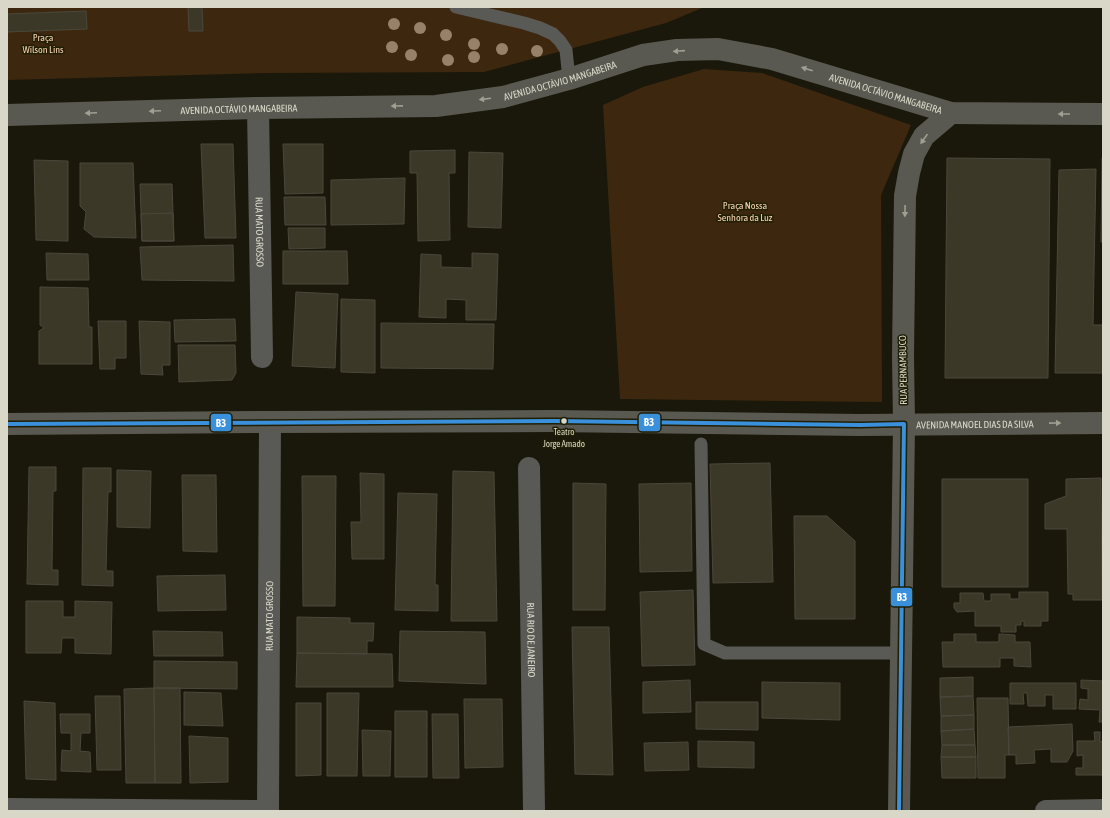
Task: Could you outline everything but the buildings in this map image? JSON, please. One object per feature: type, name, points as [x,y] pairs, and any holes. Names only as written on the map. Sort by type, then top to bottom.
[{"type":"main road","name":"AVENIDA OCTÁVIO MANGABEIRA","points":[[7,115],[258,108],[436,106],[503,97],[569,79],[643,55],[677,50],[718,49],[772,59],[951,113],[1103,114]]},
{"type":"main road","name":"RUA PERNAMBUCO","points":[[899,811],[904,424],[902,356],[905,203],[909,173],[914,154],[924,136],[951,113]]},
{"type":"main road","name":"AVENIDA MANOEL DIAS DA SILVA","points":[[7,424],[554,421],[852,425],[1103,423]]},
{"type":"street","name":"RUA MATO GROSSO","points":[[258,108],[262,357]]},
{"type":"street","name":"RUA MATO GROSSO","points":[[268,811],[270,422]]},
{"type":"street","name":"RUA RIO DE JANEIRO","points":[[529,468],[534,811]]},
{"type":"street","points":[[7,809],[268,811]]},
{"type":"street","points":[[1046,811],[1103,810]]},
{"type":"lane","points":[[456,7],[524,23],[553,34],[566,50],[569,79]]},
{"type":"lane","points":[[701,444],[704,644],[725,653],[901,653]]},
{"type":"green space","name":"Praça Wilson Lins","points":[[7,7],[703,7],[666,23],[484,72],[266,73],[7,80]]},
{"type":"green space","name":"Praça Nossa Senhora da Luz","points":[[704,69],[762,73],[911,125],[881,195],[882,402],[620,399],[603,105],[643,87]]},
{"type":"transit line","name":"B3","points":[[7,424],[554,421],[860,425],[904,424],[899,811]]},
{"type":"place","name":"Teatro Jorge Amado","points":[[564,421]]}]
